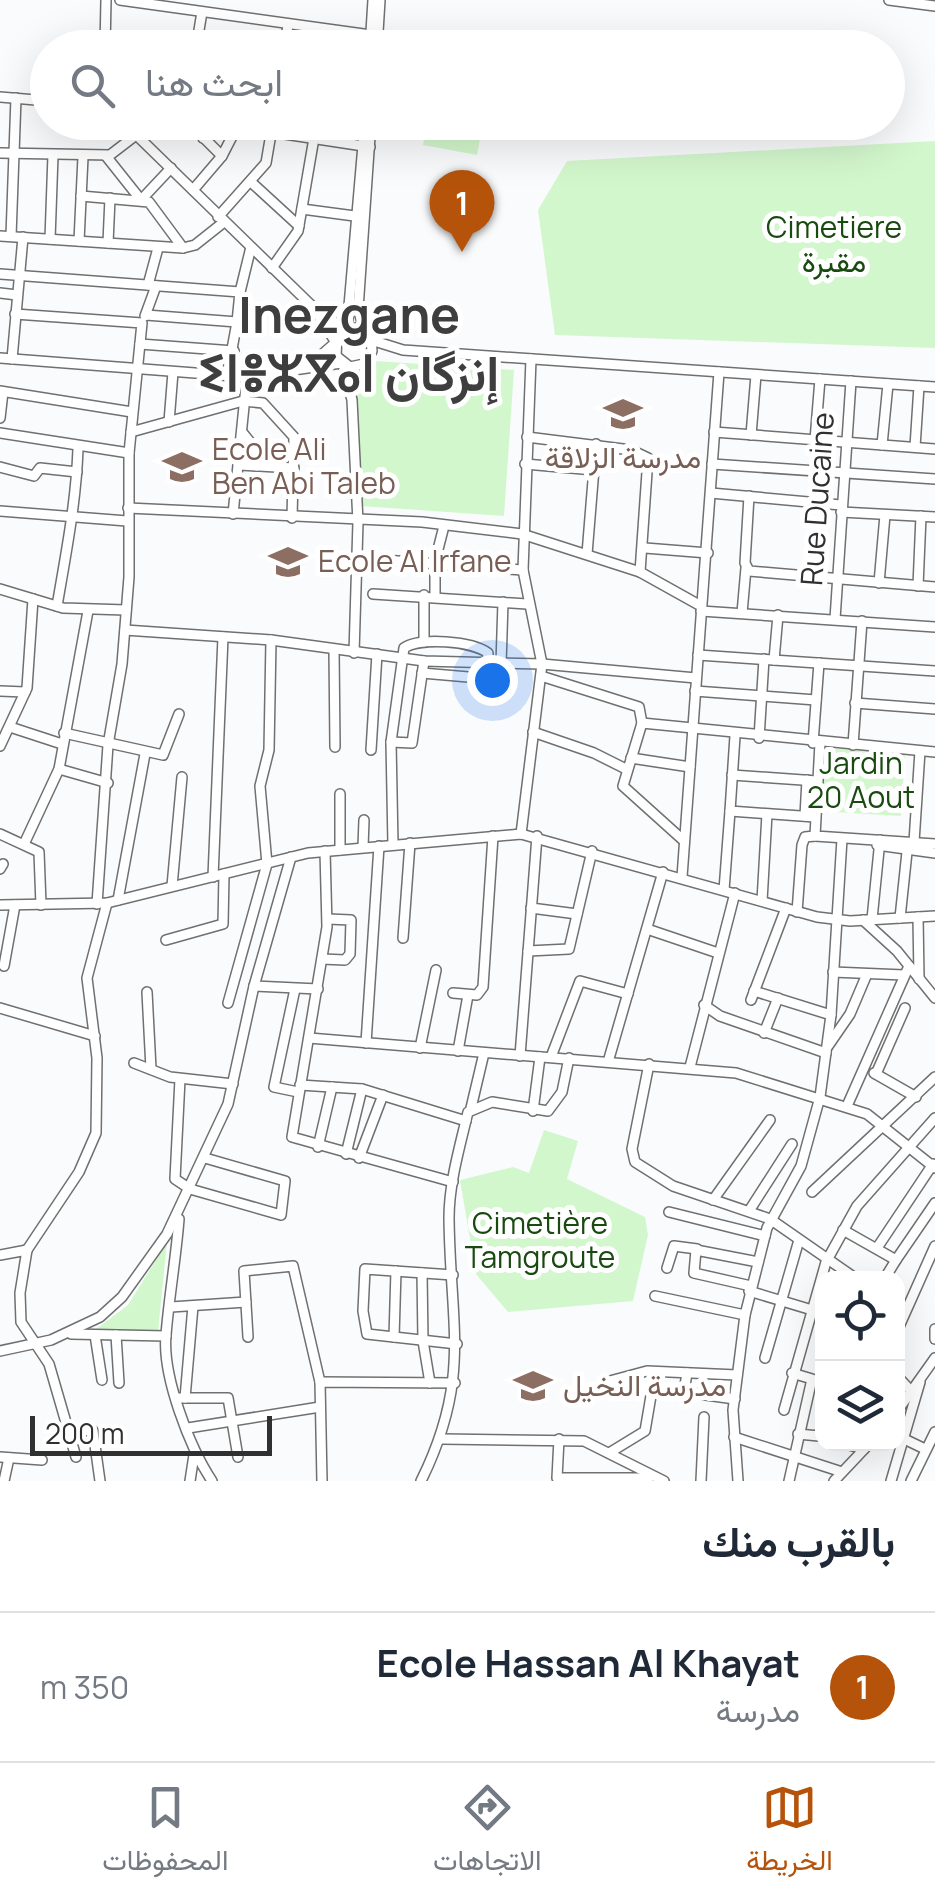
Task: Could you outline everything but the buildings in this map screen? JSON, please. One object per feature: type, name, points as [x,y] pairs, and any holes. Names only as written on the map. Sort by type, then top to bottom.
[{"type":"street","points":[[105,30],[106,0]]},
{"type":"street","points":[[120,0],[317,30]]},
{"type":"street","points":[[375,30],[377,0]]},
{"type":"street","points":[[889,0],[935,6]]},
{"type":"street","points":[[199,30],[202,12]]},
{"type":"street","points":[[287,30],[288,24]]},
{"type":"street","points":[[0,97],[30,99]]},
{"type":"street","points":[[16,98],[13,196],[6,236],[158,248],[195,245],[221,220],[266,163],[270,140]]},
{"type":"street","points":[[0,154],[106,156],[134,140]]},
{"type":"street","points":[[142,140],[315,309],[347,329],[403,350],[935,387]]},
{"type":"street","points":[[205,140],[222,156]]},
{"type":"street","points":[[193,190],[222,156],[228,140]]},
{"type":"street","points":[[272,268],[299,226],[314,140]]},
{"type":"street","points":[[326,140],[366,147]]},
{"type":"street","points":[[352,400],[367,360],[368,336],[358,309],[367,140]]},
{"type":"street","points":[[50,239],[53,155]]},
{"type":"street","points":[[106,156],[140,200],[160,212],[183,248]]},
{"type":"street","points":[[79,241],[83,157]]},
{"type":"street","points":[[81,196],[140,200],[171,168]]},
{"type":"street","points":[[252,182],[299,226]]},
{"type":"street","points":[[0,196],[13,196]]},
{"type":"street","points":[[108,244],[110,198]]},
{"type":"street","points":[[302,209],[361,217]]},
{"type":"street","points":[[308,366],[347,329],[361,217]]},
{"type":"street","points":[[12,359],[23,237]]},
{"type":"street","points":[[227,376],[250,247]]},
{"type":"street","points":[[76,1458],[49,1364],[33,1344],[19,1314],[27,1250],[78,1172],[96,1133],[96,1036],[88,972],[102,904],[108,745],[125,630],[129,453],[136,368],[158,248]]},
{"type":"street","points":[[0,274],[240,292]]},
{"type":"street","points":[[0,293],[17,295]]},
{"type":"street","points":[[315,309],[335,343],[352,400],[358,522],[354,652]]},
{"type":"street","points":[[0,324],[15,320],[237,322]]},
{"type":"street","points":[[140,344],[234,351]]},
{"type":"street","points":[[0,358],[247,377],[367,360],[403,350]]},
{"type":"street","points":[[521,834],[542,664],[522,570],[531,359]]},
{"type":"street","points":[[169,422],[173,372]]},
{"type":"street","points":[[682,878],[719,372]]},
{"type":"street","points":[[751,435],[756,375]]},
{"type":"street","points":[[233,514],[247,377]]},
{"type":"street","points":[[815,440],[820,379]]},
{"type":"street","name":"Rue Ducaine","points":[[835,619],[851,382]]},
{"type":"street","points":[[882,445],[888,384]]},
{"type":"street","points":[[915,447],[919,386]]},
{"type":"street","points":[[0,418],[2,392],[132,412]]},
{"type":"street","points":[[131,432],[243,401],[269,406],[291,432],[292,518]]},
{"type":"street","points":[[0,432],[78,449],[129,453]]},
{"type":"street","points":[[242,432],[254,447],[256,466]]},
{"type":"street","points":[[714,432],[935,449]]},
{"type":"street","points":[[526,438],[640,452],[650,461],[640,572]]},
{"type":"street","points":[[587,554],[596,444]]},
{"type":"street","points":[[57,606],[65,545],[75,518],[78,449]]},
{"type":"street","points":[[525,464],[594,470]]},
{"type":"street","points":[[712,464],[935,479]]},
{"type":"street","points":[[240,465],[294,468]]},
{"type":"street","points":[[0,468],[34,476],[40,468],[77,472]]},
{"type":"street","points":[[711,492],[935,517]]},
{"type":"street","points":[[742,613],[750,570],[749,496]]},
{"type":"street","points":[[128,508],[522,534],[640,572],[701,608],[935,627]]},
{"type":"street","points":[[0,511],[127,521]]},
{"type":"street","points":[[878,583],[885,514]]},
{"type":"street","points":[[918,586],[921,516]]},
{"type":"street","points":[[424,642],[434,561],[444,526]]},
{"type":"street","points":[[645,548],[708,554]]},
{"type":"street","points":[[920,558],[935,559]]},
{"type":"street","points":[[370,559],[522,570]]},
{"type":"street","points":[[750,570],[935,587]]},
{"type":"street","points":[[0,589],[57,606],[88,611],[126,610]]},
{"type":"street","points":[[373,594],[527,604]]},
{"type":"street","points":[[0,746],[25,692],[33,599]]},
{"type":"street","points":[[500,664],[503,602]]},
{"type":"street","points":[[25,842],[59,770],[88,611]]},
{"type":"street","points":[[760,738],[762,697],[778,616]]},
{"type":"street","points":[[853,745],[862,621]]},
{"type":"street","points":[[125,630],[271,640],[424,660],[542,664],[696,678]]},
{"type":"street","points":[[166,940],[224,922],[219,876],[223,638]]},
{"type":"street","points":[[228,1003],[267,864],[260,786],[268,750],[271,640]]},
{"type":"street","points":[[393,845],[391,742],[402,655],[410,643],[482,648],[488,653],[488,664]]},
{"type":"street","points":[[334,650],[336,747]]},
{"type":"street","points":[[372,750],[377,654]]},
{"type":"street","points":[[698,654],[935,670]]},
{"type":"street","points":[[391,742],[412,743],[424,660]]},
{"type":"street","points":[[815,836],[810,816],[819,663]]},
{"type":"street","points":[[422,672],[503,680]]},
{"type":"street","points":[[541,676],[638,707],[642,724],[623,786],[684,840]]},
{"type":"street","points":[[0,691],[25,692]]},
{"type":"street","points":[[695,692],[816,700]]},
{"type":"street","points":[[856,703],[935,708]]},
{"type":"street","points":[[10,727],[145,754],[167,754],[179,714]]},
{"type":"street","points":[[642,724],[735,736],[935,752]]},
{"type":"street","points":[[534,732],[594,753],[626,770]]},
{"type":"street","points":[[724,890],[735,736]]},
{"type":"street","points":[[900,918],[920,751]]},
{"type":"street","points":[[118,900],[145,754]]},
{"type":"street","points":[[631,758],[690,767]]},
{"type":"street","points":[[59,770],[108,783]]},
{"type":"street","points":[[732,775],[812,780]]},
{"type":"street","points":[[172,886],[182,776]]},
{"type":"street","points":[[340,794],[340,850]]},
{"type":"street","points":[[730,811],[810,816]]},
{"type":"street","points":[[762,901],[767,814]]},
{"type":"street","points":[[363,847],[364,820]]},
{"type":"street","points":[[0,834],[25,842],[42,858],[41,905]]},
{"type":"street","points":[[0,905],[102,904],[325,851],[521,834],[836,920],[935,916]]},
{"type":"street","points":[[454,992],[480,993],[487,967],[493,836]]},
{"type":"street","points":[[520,1056],[538,836]]},
{"type":"street","points":[[797,912],[805,837],[876,842],[935,854]]},
{"type":"street","points":[[738,1481],[735,1399],[744,1315],[764,1236],[801,1166],[820,1098],[831,1014],[842,838]]},
{"type":"street","points":[[876,842],[868,920],[906,970],[919,978],[935,998]]},
{"type":"street","points":[[404,938],[410,843]]},
{"type":"street","points":[[910,847],[935,844]]},
{"type":"street","points":[[366,1043],[379,846]]},
{"type":"street","points":[[325,851],[328,919],[292,1137],[453,1182]]},
{"type":"street","points":[[528,951],[566,952],[574,939],[592,851]]},
{"type":"street","points":[[0,1352],[68,1334],[100,1318],[122,1297],[180,1212],[233,1084],[254,986],[291,857]]},
{"type":"street","points":[[608,1062],[663,872]]},
{"type":"street","points":[[690,1068],[736,893]]},
{"type":"street","points":[[4,966],[15,905]]},
{"type":"street","points":[[531,908],[577,914]]},
{"type":"street","points":[[786,908],[752,995],[778,998],[831,1014]]},
{"type":"street","points":[[918,917],[919,978]]},
{"type":"street","points":[[322,959],[345,960],[350,954],[351,920],[328,919]]},
{"type":"street","points":[[647,930],[718,953]]},
{"type":"street","points":[[420,1048],[436,970]]},
{"type":"street","points":[[834,972],[906,970]]},
{"type":"street","points":[[846,1106],[906,970]]},
{"type":"street","points":[[827,1050],[850,1014],[867,974]]},
{"type":"street","points":[[552,1057],[580,982],[628,994]]},
{"type":"street","points":[[254,986],[318,989]]},
{"type":"street","points":[[294,989],[274,1088],[362,1089],[466,1121]]},
{"type":"street","points":[[147,992],[151,1070]]},
{"type":"street","points":[[458,1051],[468,994]]},
{"type":"street","points":[[764,1032],[778,998]]},
{"type":"street","points":[[704,1005],[764,1032],[827,1050]]},
{"type":"street","points":[[0,1008],[96,1036]]},
{"type":"street","points":[[876,1074],[905,1008]]},
{"type":"street","points":[[310,1038],[690,1068],[754,1077],[846,1106],[884,1124],[909,1149],[934,1165],[877,1248]]},
{"type":"street","points":[[421,1481],[442,1438],[456,1383],[449,1218],[453,1182],[484,1053]]},
{"type":"street","points":[[533,1111],[540,1057]]},
{"type":"street","points":[[471,1108],[492,1102],[548,1111],[557,1101],[568,1058]]},
{"type":"street","points":[[134,1063],[180,1078],[233,1084]]},
{"type":"street","points":[[649,1064],[633,1159],[673,1186],[770,1219],[842,1271]]},
{"type":"street","points":[[862,1068],[916,1097]]},
{"type":"street","points":[[812,1192],[935,1077]]},
{"type":"street","points":[[180,1078],[174,1176],[190,1188],[281,1215],[285,1181],[205,1158]]},
{"type":"street","points":[[318,1147],[332,1087]]},
{"type":"street","points":[[346,1154],[362,1089]]},
{"type":"street","points":[[359,1158],[383,1094]]},
{"type":"street","points":[[784,1410],[826,1262],[868,1194],[935,1118]]},
{"type":"street","points":[[713,1200],[770,1120]]},
{"type":"street","points":[[748,1211],[792,1144]]},
{"type":"street","points":[[889,1271],[935,1204]]},
{"type":"street","points":[[180,1212],[166,1336],[194,1454],[212,1481]]},
{"type":"street","points":[[669,1212],[764,1236]]},
{"type":"street","points":[[843,1230],[896,1260]]},
{"type":"street","points":[[764,1358],[799,1240]]},
{"type":"street","points":[[668,1268],[674,1246],[758,1262]]},
{"type":"street","points":[[905,1313],[933,1250],[908,1246]]},
{"type":"street","points":[[696,1249],[694,1274],[815,1311]]},
{"type":"street","points":[[0,1256],[27,1250]]},
{"type":"street","points":[[248,1337],[244,1271],[293,1266],[320,1382],[322,1481]]},
{"type":"street","points":[[454,1275],[365,1269],[363,1296],[366,1333],[457,1344]]},
{"type":"street","points":[[394,1337],[396,1271]]},
{"type":"street","points":[[422,1273],[430,1383]]},
{"type":"street","points":[[655,1296],[744,1315]]},
{"type":"street","points":[[171,1308],[246,1302]]},
{"type":"street","points":[[181,1398],[193,1306]]},
{"type":"street","points":[[935,1329],[935,1339]]},
{"type":"street","points":[[68,1334],[166,1336]]},
{"type":"street","points":[[95,1334],[102,1380]]},
{"type":"street","points":[[116,1334],[119,1383]]},
{"type":"street","points":[[905,1401],[935,1358]]},
{"type":"street","points":[[606,1382],[647,1371],[737,1375]]},
{"type":"street","points":[[684,1392],[687,1373]]},
{"type":"street","points":[[789,1481],[812,1380],[792,1373]]},
{"type":"street","points":[[320,1382],[456,1383]]},
{"type":"street","points":[[905,1424],[920,1382]]},
{"type":"street","points":[[905,1384],[912,1392]]},
{"type":"street","points":[[609,1453],[645,1431],[652,1390],[735,1399]]},
{"type":"street","points":[[181,1398],[227,1397],[235,1422],[238,1457]]},
{"type":"street","points":[[188,1428],[320,1407]]},
{"type":"street","points":[[701,1481],[704,1417]]},
{"type":"street","points":[[66,1428],[93,1431],[100,1481]]},
{"type":"street","points":[[910,1481],[935,1432]]},
{"type":"street","points":[[798,1434],[815,1433]]},
{"type":"street","points":[[734,1437],[842,1472]]},
{"type":"street","points":[[442,1438],[584,1442],[661,1479]]},
{"type":"street","points":[[559,1440],[557,1478],[661,1479]]},
{"type":"street","points":[[905,1440],[925,1448]]},
{"type":"street","points":[[834,1481],[862,1451]]},
{"type":"street","points":[[890,1481],[897,1451]]},
{"type":"street","points":[[190,1481],[194,1454]]},
{"type":"street","points":[[4,1481],[5,1457],[42,1460]]},
{"type":"green space","points":[[424,140],[480,140],[477,155],[423,145]]},
{"type":"green space","name":"Cimetiere مقبرة","points":[[935,141],[935,348],[555,335],[538,210],[567,161]]},
{"type":"green space","points":[[375,361],[514,370],[504,516],[361,506],[353,466],[357,382]]},
{"type":"green space","name":"Jardin 20 Aout","points":[[821,748],[905,752],[901,816],[817,811]]},
{"type":"green space","name":"Cimetière Tamgroute","points":[[544,1130],[578,1141],[567,1179],[645,1217],[648,1235],[633,1301],[508,1312],[476,1274],[460,1180],[513,1167],[529,1173]]},
{"type":"green space","points":[[167,1242],[158,1331],[95,1330],[128,1305]]},
{"type":"place","name":"Ecole Hassan Al Khayat","points":[[462,252]]},
{"type":"place","name":"مدرسة الزلاقة","points":[[623,414]]},
{"type":"place","name":"Ecole Ali Ben Abi Taleb","points":[[182,467]]},
{"type":"place","name":"Ecole Al Irfane","points":[[288,562]]},
{"type":"place","name":"مدرسة النخيل","points":[[533,1386]]},
{"type":"district","name":"Inezgane ⵉⵏⴻⵣⴳⴰⵏ إنزگان","points":[[349,344]]}]
